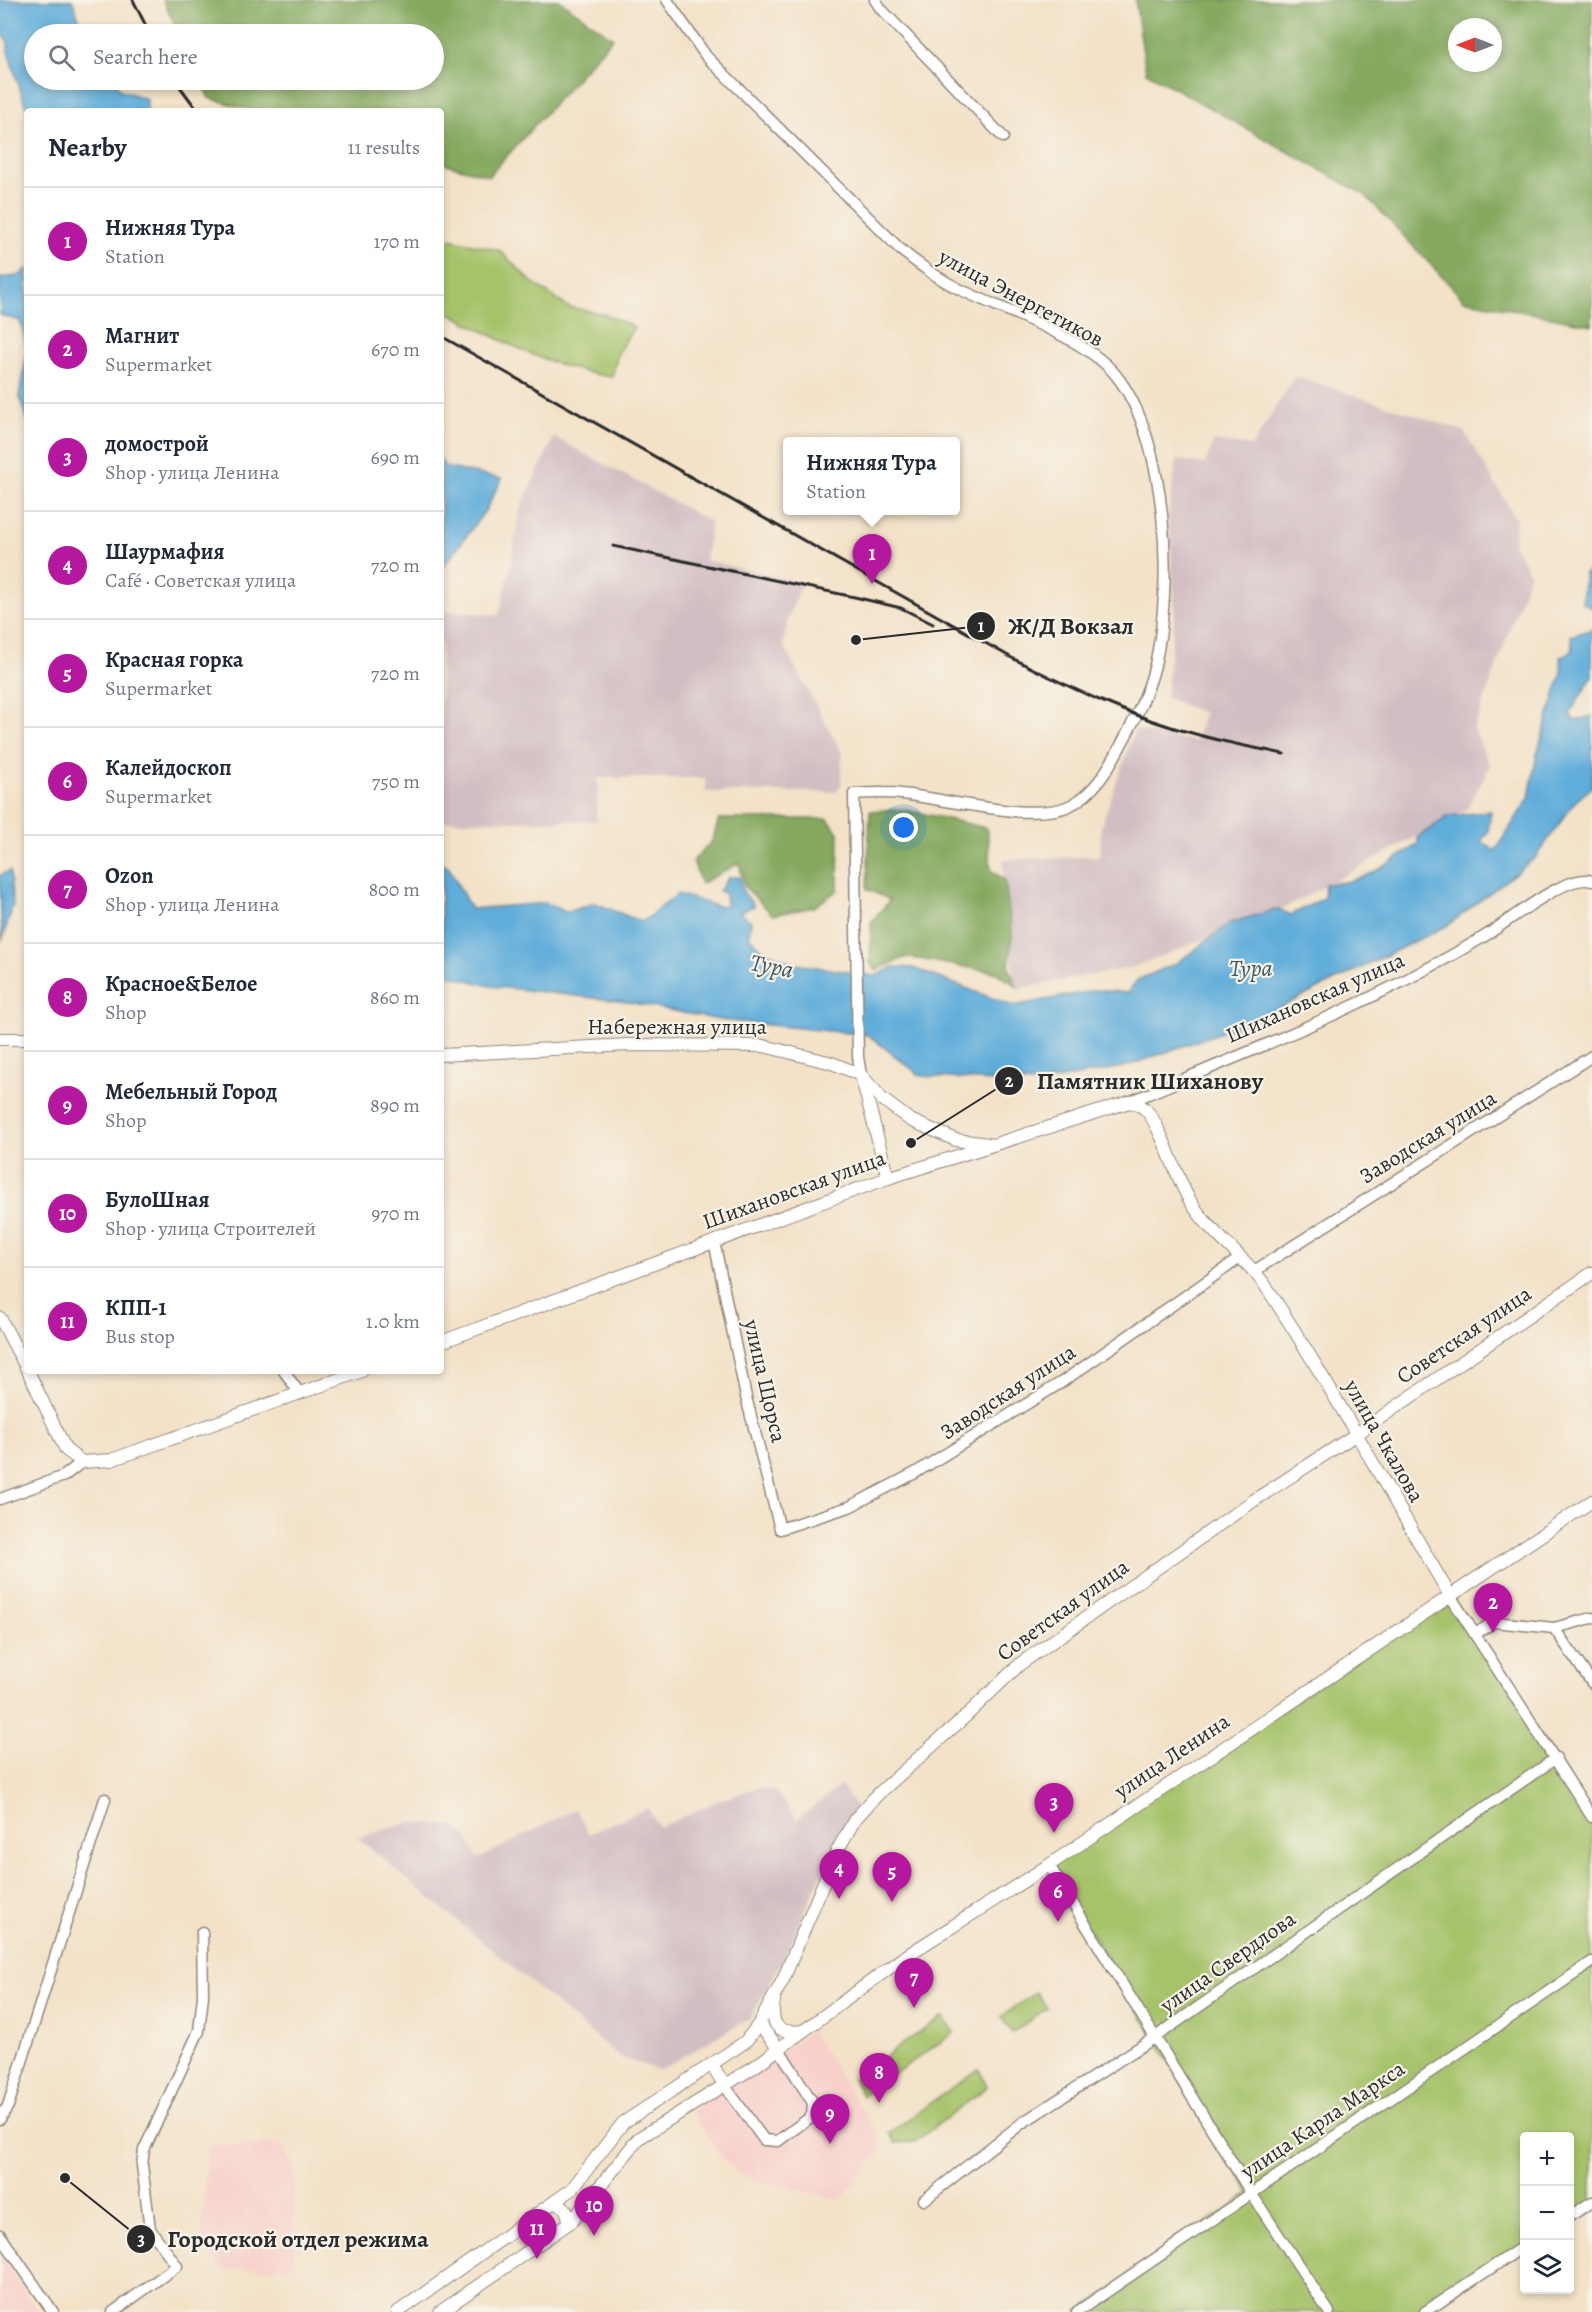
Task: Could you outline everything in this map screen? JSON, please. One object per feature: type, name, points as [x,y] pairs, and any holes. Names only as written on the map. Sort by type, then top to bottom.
[{"type":"main road","points":[[0,1039],[24,1039]]},
{"type":"main road","name":"Набережная улица","points":[[444,1055],[628,1045],[764,1046],[800,1053],[861,1075],[882,1099],[926,1128],[956,1140],[994,1144]]},
{"type":"main road","points":[[861,1075],[888,1178]]},
{"type":"main road","name":"Шихановская улица","points":[[444,1341],[888,1178],[1129,1102]]},
{"type":"main road","name":"улица Чкалова","points":[[1129,1102],[1141,1105],[1152,1117],[1174,1171],[1190,1201],[1215,1234],[1254,1271],[1328,1384],[1355,1435],[1451,1597]]},
{"type":"main road","name":"Советская улица","points":[[398,2312],[554,2202],[576,2183],[622,2124],[745,2042],[759,2024],[775,1996],[836,1853],[855,1819],[878,1794],[967,1715],[1020,1664],[1253,1501],[1355,1435],[1592,1273]]},
{"type":"main road","points":[[0,1318],[24,1364]]},
{"type":"main road","points":[[29,1374],[66,1450],[82,1462],[91,1464],[121,1457],[354,1374]]},
{"type":"main road","name":"улица Ленина","points":[[637,2140],[725,2086],[903,1959],[1049,1865],[1592,1501]]},
{"type":"main road","points":[[775,1996],[774,2021],[780,2030],[789,2033],[804,2031]]},
{"type":"main road","points":[[759,2024],[779,2049]]},
{"type":"main road","points":[[712,2065],[725,2086]]},
{"type":"main road","points":[[440,2312],[569,2223],[637,2140],[632,2129],[622,2124]]},
{"type":"main road","points":[[576,2183],[579,2190],[590,2199]]},
{"type":"main road","points":[[554,2202],[563,2205],[568,2211],[569,2223]]},
{"type":"street","name":"улица Энергетиков","points":[[667,0],[706,56],[901,250],[926,271],[1074,344],[1107,367],[1128,394],[1141,419],[1153,460],[1164,539],[1160,635],[1154,666],[1137,715],[1105,776],[1087,795],[1057,810],[1023,811],[900,794],[854,794],[858,1057],[861,1075]]},
{"type":"street","points":[[875,0],[1003,137]]},
{"type":"street","name":"Шихановская улица","points":[[1129,1102],[1243,1055],[1403,983],[1510,921],[1559,887],[1587,880]]},
{"type":"street","name":"Заводская улица","points":[[1254,1271],[1592,1056]]},
{"type":"street","name":"улица Щорса","points":[[714,1241],[746,1397],[780,1529]]},
{"type":"street","name":"Заводская улица","points":[[780,1529],[849,1507],[915,1473],[1062,1382],[1240,1258]]},
{"type":"street","points":[[286,1374],[300,1394]]},
{"type":"street","points":[[0,1499],[64,1476],[82,1462]]},
{"type":"street","name":"улица Чкалова","points":[[1451,1597],[1592,1817]]},
{"type":"street","points":[[1475,1634],[1494,1622],[1554,1628],[1592,1618]]},
{"type":"street","points":[[1554,1628],[1592,1683]]},
{"type":"street","name":"улица Свердлова","points":[[924,2200],[1022,2123],[1154,2038],[1556,1758]]},
{"type":"street","points":[[0,2119],[8,2106],[105,1799]]},
{"type":"street","points":[[1049,1865],[1251,2193],[1329,2312]]},
{"type":"street","points":[[113,2312],[177,2266],[150,2229],[142,2165],[144,2150],[199,2031],[203,1996],[202,1932]]},
{"type":"street","name":"улица Карла Маркса","points":[[1077,2312],[1592,1962]]},
{"type":"street","points":[[725,2086],[764,2140],[778,2141],[812,2116],[814,2110],[813,2103],[779,2049]]},
{"type":"street","points":[[1574,2213],[1592,2202]]},
{"type":"street","points":[[0,2235],[53,2312]]},
{"type":"street","points":[[1425,2312],[1520,2249]]},
{"type":"shaded area","points":[[1295,376],[1464,431],[1516,519],[1514,545],[1530,573],[1474,729],[1490,766],[1467,809],[1286,907],[1131,968],[1015,989],[1003,860],[1100,856],[1101,826],[1135,730],[1195,741],[1204,713],[1166,698],[1175,611],[1168,517],[1177,460],[1205,464],[1214,441],[1252,446]]},
{"type":"shaded area","points":[[554,437],[711,522],[705,560],[802,583],[788,619],[783,645],[842,753],[841,785],[836,792],[706,792],[705,778],[598,778],[596,821],[444,821],[444,611],[499,615],[512,560],[519,511]]},
{"type":"shaded area","points":[[841,1785],[857,1808],[838,1836],[785,1956],[750,2018],[660,2070],[621,2058],[358,1838],[411,1822],[454,1826],[466,1836],[478,1859],[576,1809],[588,1834],[648,1808],[659,1828],[717,1801],[759,1787],[775,1791],[797,1820]]},
{"type":"shaded area","points":[[811,2031],[881,2139],[880,2153],[841,2199],[758,2182],[738,2173],[721,2156],[691,2111]]},
{"type":"shaded area","points":[[208,2144],[282,2145],[294,2167],[294,2264],[290,2267],[221,2270],[201,2237]]},
{"type":"shaded area","points":[[0,2255],[39,2312],[0,2312]]},
{"type":"green space","points":[[163,0],[559,0],[613,38],[489,176],[444,164],[444,108],[244,108],[209,98],[205,90],[444,90],[444,24],[174,24]]},
{"type":"green space","points":[[1135,0],[1592,0],[1592,325],[1464,300],[1365,195],[1146,72]]},
{"type":"green space","points":[[444,238],[499,250],[532,282],[568,307],[604,314],[634,327],[618,353],[612,377],[567,367],[524,351],[444,310]]},
{"type":"green space","points":[[903,809],[987,828],[991,870],[1005,880],[1012,933],[1009,967],[1016,985],[995,972],[906,957],[876,970],[870,963],[871,922],[890,900],[867,889],[870,811]]},
{"type":"green space","points":[[719,819],[828,819],[839,834],[838,890],[814,907],[773,915],[745,887],[739,863],[701,884],[693,861],[712,841]]},
{"type":"green space","points":[[1451,1597],[1592,1817],[1592,2202],[1574,2213],[1574,2132],[1520,2132],[1520,2249],[1425,2312],[1077,2312],[1250,2193],[1049,1865]]},
{"type":"green space","points":[[1036,1992],[1047,2008],[1012,2033],[1001,2017]]},
{"type":"green space","points":[[943,2016],[954,2033],[862,2096],[853,2079]]},
{"type":"green space","points":[[979,2069],[987,2087],[915,2142],[895,2143],[889,2133]]},
{"type":"water","points":[[0,0],[72,0],[81,24],[24,24],[24,90],[121,90],[147,99],[147,108],[26,108],[8,52],[8,42],[0,30]]},
{"type":"water","points":[[24,271],[24,337],[20,321],[0,315],[0,278],[18,276]]},
{"type":"water","points":[[24,369],[24,411],[19,395]]},
{"type":"water","points":[[444,465],[502,479],[485,511],[444,566]]},
{"type":"water","points":[[1592,570],[1592,608],[1582,602],[1585,573]]},
{"type":"water","name":"Тура","points":[[1592,629],[1592,677],[1570,713],[1574,721],[1592,716],[1592,787],[1574,803],[1535,858],[1448,925],[1257,1019],[1128,1066],[1035,1084],[921,1076],[868,1035],[720,1020],[628,1002],[490,986],[444,974],[444,865],[448,866],[471,909],[546,903],[566,912],[595,903],[642,922],[678,894],[716,906],[726,906],[725,894],[719,891],[729,877],[740,877],[743,892],[754,906],[739,912],[751,921],[749,936],[766,952],[796,964],[876,976],[892,967],[913,968],[1013,1006],[1097,990],[1128,993],[1137,980],[1177,963],[1230,923],[1278,909],[1291,915],[1324,898],[1325,884],[1351,881],[1374,872],[1418,844],[1418,837],[1449,816],[1491,811],[1488,832],[1481,841],[1495,851],[1529,798],[1537,754],[1562,672],[1560,657],[1573,651],[1571,636]]},
{"type":"water","points":[[10,871],[13,906],[2,941],[0,875]]},
{"type":"railway","points":[[133,0],[145,24]]},
{"type":"railway","points":[[182,90],[196,108]]},
{"type":"railway","points":[[444,338],[1035,670],[1080,692],[1150,720],[1210,738],[1284,754]]},
{"type":"railway","points":[[613,546],[901,608],[933,624]]},
{"type":"place","name":"Нижняя Тура","points":[[872,584]]},
{"type":"place","name":"Ж/Д Вокзал","points":[[856,640]]},
{"type":"place","name":"Памятник Шиханову","points":[[911,1143]]},
{"type":"place","name":"Магнит","points":[[1493,1633]]},
{"type":"place","name":"домострой","points":[[1054,1833]]},
{"type":"place","name":"Шаурмафия","points":[[839,1899]]},
{"type":"place","name":"Красная горка","points":[[892,1902]]},
{"type":"place","name":"Калейдоскоп","points":[[1058,1922]]},
{"type":"place","name":"Ozon","points":[[914,2008]]},
{"type":"place","name":"Красное&Белое","points":[[879,2103]]},
{"type":"place","name":"Мебельный Город","points":[[830,2144]]},
{"type":"place","name":"Городской отдел режима","points":[[65,2178]]},
{"type":"place","name":"БулоШная","points":[[594,2236]]},
{"type":"place","name":"КПП-1","points":[[537,2259]]}]
